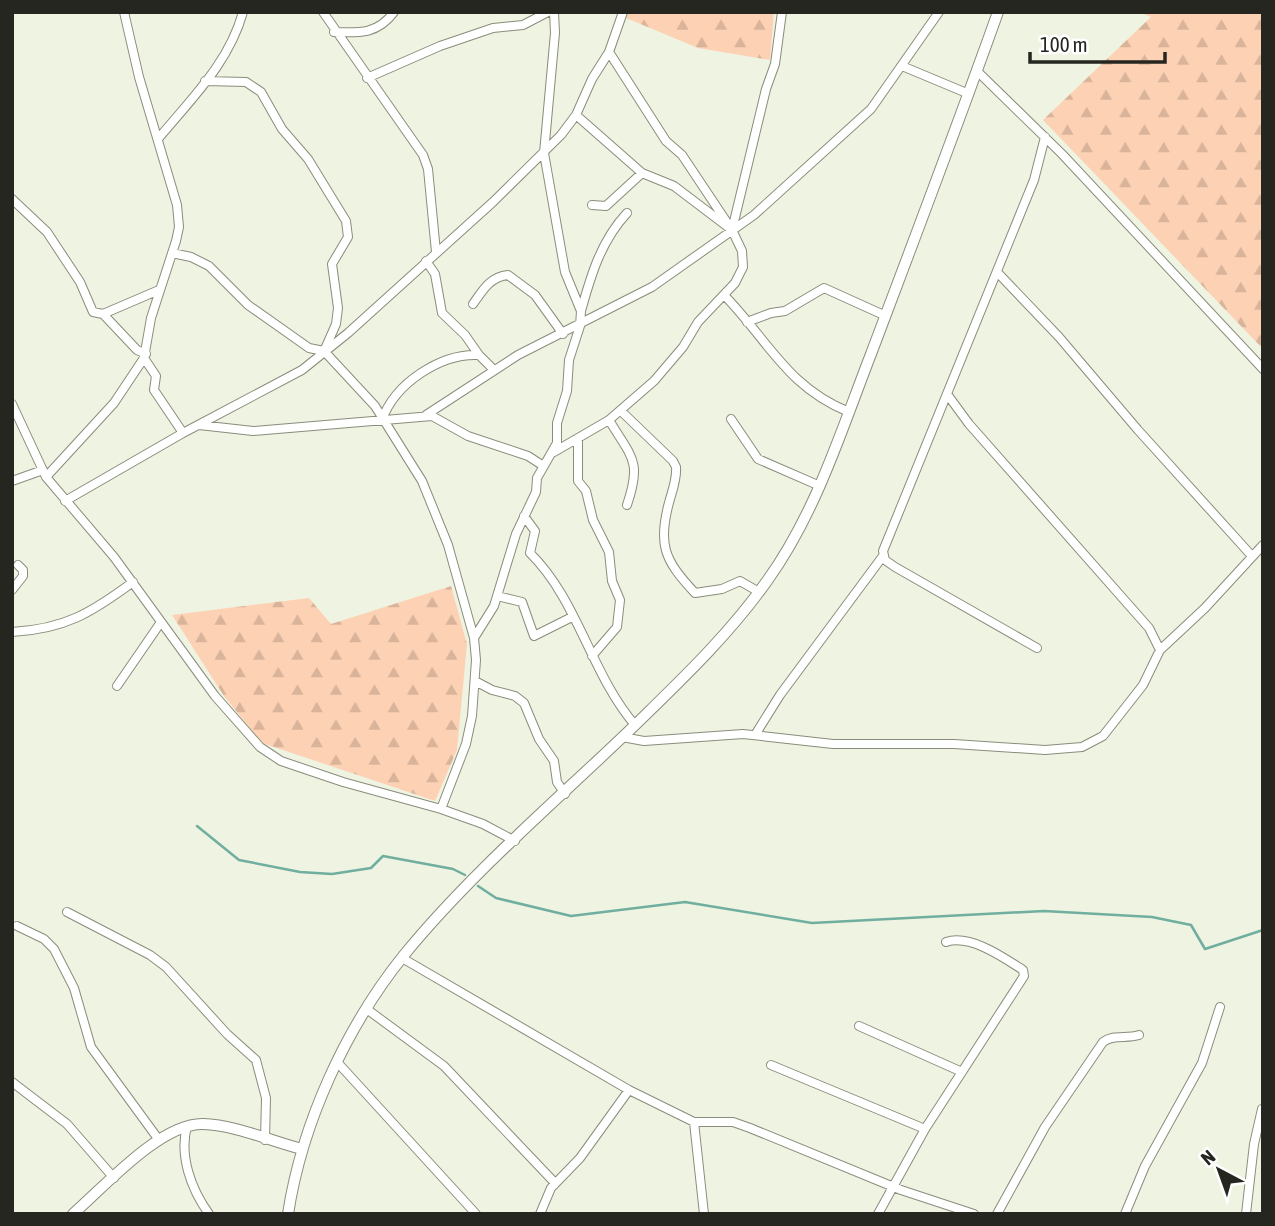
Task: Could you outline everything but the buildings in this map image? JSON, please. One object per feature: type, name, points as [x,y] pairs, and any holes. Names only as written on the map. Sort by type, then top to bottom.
[{"type":"main road","points":[[288,1214],[302,1149],[338,1063],[402,958],[471,883],[694,668],[759,592],[791,544],[820,486],[849,412],[998,12]]},
{"type":"main road","points":[[73,1214],[159,1140],[187,1126],[215,1125],[302,1149]]},
{"type":"street","points":[[12,481],[45,474],[114,403],[145,356],[159,290],[172,253],[179,216],[138,77],[124,12]]},
{"type":"street","points":[[158,139],[223,60],[236,36],[243,12]]},
{"type":"street","points":[[323,12],[334,32],[425,162],[436,252]]},
{"type":"street","points":[[334,32],[363,33],[380,28],[394,12]]},
{"type":"street","points":[[367,78],[440,46],[493,28],[523,25],[548,12]]},
{"type":"street","points":[[554,12],[555,33],[544,153],[565,272],[581,311]]},
{"type":"street","points":[[65,500],[302,370],[324,351],[544,153],[576,115],[609,52],[623,12]]},
{"type":"street","points":[[732,230],[766,89],[775,64],[782,12]]},
{"type":"street","points":[[426,415],[494,370],[652,287],[754,215],[860,121],[939,12]]},
{"type":"street","points":[[474,638],[497,596],[524,516],[536,492],[542,465],[552,454],[621,411],[662,373],[689,340],[698,322],[724,295],[743,267],[742,251],[732,230],[682,155],[666,141],[609,52]]},
{"type":"street","points":[[902,66],[968,94]]},
{"type":"street","points":[[977,71],[1045,137],[1263,369]]},
{"type":"street","points":[[205,81],[246,82],[261,92],[282,129],[308,159],[346,221],[348,237],[332,264],[338,308],[336,324],[324,351]]},
{"type":"street","points":[[576,115],[642,173],[674,186],[732,230]]},
{"type":"street","points":[[755,735],[780,695],[883,556],[884,545],[1034,180],[1045,137]]},
{"type":"street","points":[[592,205],[606,206],[642,173]]},
{"type":"street","points":[[12,199],[47,232],[80,282],[93,312],[103,314],[159,290]]},
{"type":"street","points":[[552,454],[557,443],[559,412],[566,391],[569,360],[580,326],[581,311],[599,255],[609,234],[627,213]]},
{"type":"street","points":[[172,253],[191,257],[209,266],[248,305],[309,348],[324,351],[375,406],[422,481],[448,545],[474,638],[475,681],[472,716],[466,744],[441,808]]},
{"type":"street","points":[[426,261],[435,274],[442,313],[465,335],[494,370]]},
{"type":"street","points":[[997,272],[1059,337],[1138,430],[1251,555]]},
{"type":"street","points":[[473,304],[491,281],[508,275],[535,295],[563,334]]},
{"type":"street","points":[[747,322],[785,311],[824,288],[886,316]]},
{"type":"street","points":[[724,295],[773,356],[799,383],[817,397],[849,412]]},
{"type":"street","points":[[103,314],[145,356],[156,376],[154,390],[183,433]]},
{"type":"street","points":[[382,420],[396,397],[421,375],[449,358],[479,355]]},
{"type":"street","points":[[947,394],[969,424],[1149,628],[1160,650]]},
{"type":"street","points":[[12,404],[45,474],[133,582],[160,622],[243,730],[281,761],[343,782],[441,808],[483,824],[515,841]]},
{"type":"street","points":[[621,411],[676,467],[663,537],[664,550],[678,576],[695,593],[722,589],[740,581],[759,592]]},
{"type":"street","points":[[198,425],[253,431],[426,415],[438,418],[468,436],[528,456],[542,465]]},
{"type":"street","points":[[731,419],[758,459],[820,486]]},
{"type":"street","points":[[609,420],[632,458],[636,477],[627,505]]},
{"type":"street","points":[[578,438],[578,481],[586,491],[593,520],[609,552],[612,581],[620,600],[617,627],[592,656]]},
{"type":"street","points":[[524,516],[535,531],[530,553],[548,571],[614,699],[635,725]]},
{"type":"street","points":[[622,737],[644,741],[755,735],[823,743],[954,744],[1045,750],[1082,747],[1096,741],[1113,724],[1143,685],[1160,650],[1205,608],[1263,545]]},
{"type":"street","points":[[883,556],[895,567],[1037,648]]},
{"type":"street","points":[[12,590],[23,576],[19,565]]},
{"type":"street","points":[[12,632],[49,629],[70,622],[95,610],[133,582]]},
{"type":"street","points":[[497,596],[522,602],[534,636],[572,617]]},
{"type":"street","points":[[117,686],[160,622]]},
{"type":"street","points":[[475,681],[492,690],[515,696],[524,703],[539,739],[554,761],[557,782],[565,794]]},
{"type":"street","points":[[67,912],[150,955],[166,967],[227,1034],[256,1060],[263,1080],[265,1140]]},
{"type":"street","points":[[17,926],[44,939],[54,949],[74,988],[91,1047],[159,1140]]},
{"type":"street","points":[[878,1214],[925,1129],[1025,973],[1013,963],[967,941],[946,943]]},
{"type":"street","points":[[402,958],[629,1090],[694,1122],[742,1125],[892,1186],[974,1214]]},
{"type":"street","points":[[1125,1214],[1145,1166],[1202,1063],[1220,1007]]},
{"type":"street","points":[[368,1010],[444,1066],[555,1183]]},
{"type":"street","points":[[859,1026],[962,1072]]},
{"type":"street","points":[[998,1214],[1045,1127],[1103,1042],[1114,1036],[1128,1038],[1139,1035]]},
{"type":"street","points":[[338,1063],[476,1214]]},
{"type":"street","points":[[771,1065],[925,1129]]},
{"type":"street","points":[[12,1082],[67,1124],[114,1178]]},
{"type":"street","points":[[540,1214],[555,1183],[580,1158],[629,1090]]},
{"type":"street","points":[[1246,1214],[1254,1144],[1262,1109]]},
{"type":"street","points":[[694,1122],[704,1214]]},
{"type":"street","points":[[187,1126],[183,1143],[185,1159],[198,1199],[209,1214]]},
{"type":"green space","points":[[627,12],[774,12],[770,60],[698,48],[626,18]]},
{"type":"green space","points":[[1139,12],[1263,12],[1263,349],[1043,120],[1151,17]]},
{"type":"green space","points":[[451,586],[467,644],[457,750],[435,801],[262,743],[224,696],[172,615],[309,598],[331,624]]},
{"type":"waterway","points":[[197,826],[239,860],[300,872],[332,874],[371,868],[383,856],[453,869],[465,875]]},
{"type":"waterway","points":[[478,886],[496,898],[571,916],[685,902],[812,923],[1044,911],[1152,917],[1191,925],[1205,949],[1263,930]]}]
